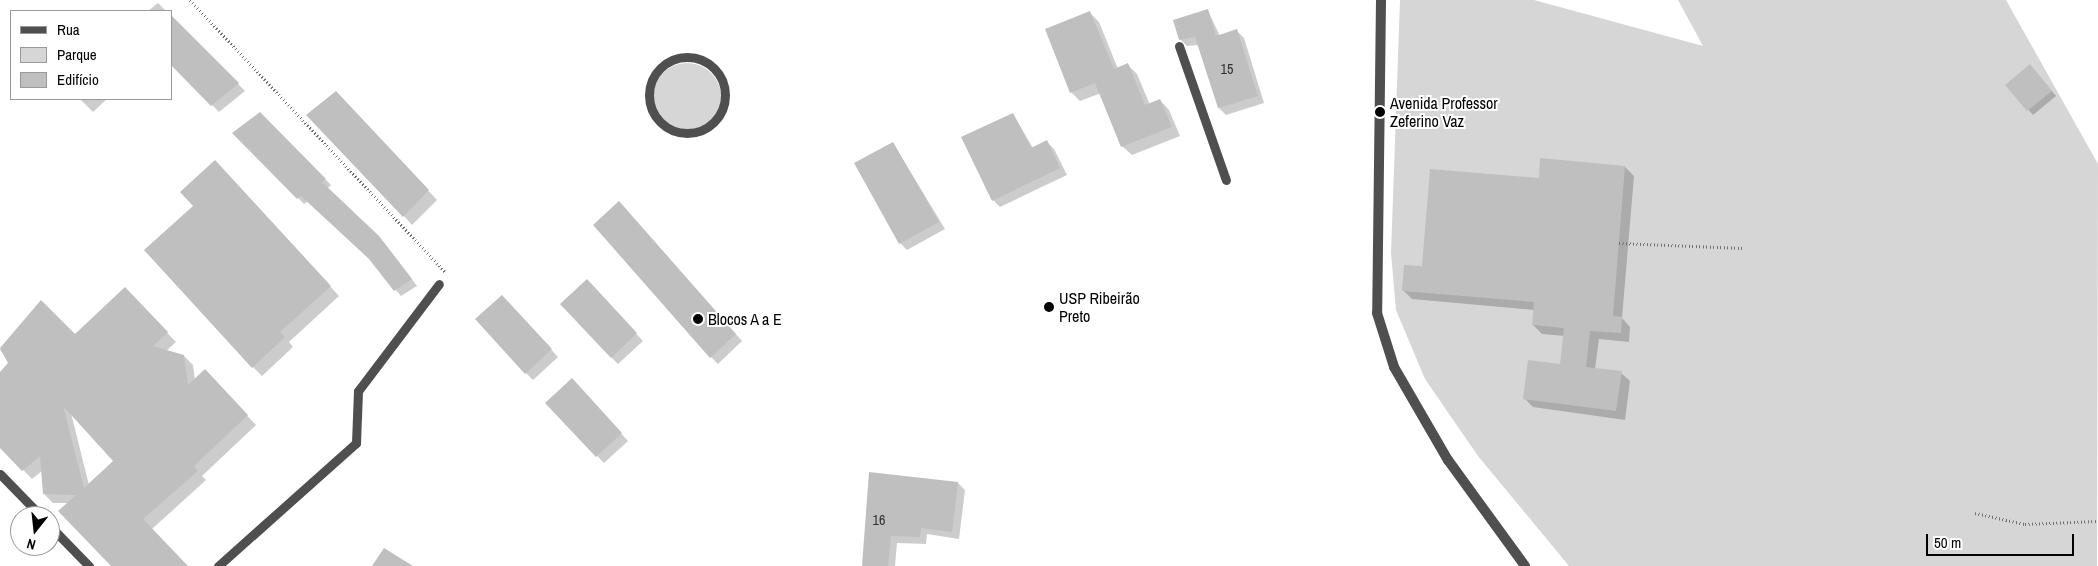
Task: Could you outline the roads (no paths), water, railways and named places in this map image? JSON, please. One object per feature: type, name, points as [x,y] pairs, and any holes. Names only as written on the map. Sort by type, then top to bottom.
[{"type":"street","points":[[1381,0],[1377,313],[1399,376],[1448,460],[1525,566]]},
{"type":"lane","points":[[1179,46],[1226,180]]},
{"type":"lane","points":[[684,58],[707,64],[716,72],[725,93],[723,105],[709,127],[677,132],[656,118],[649,96],[662,66],[684,58]]},
{"type":"lane","points":[[218,566],[356,443],[358,390],[439,284]]},
{"type":"lane","points":[[0,474],[31,506]]},
{"type":"lane","points":[[60,536],[89,566]]},
{"type":"place","name":"Avenida Professor Zeferino Vaz","points":[[1380,112]]},
{"type":"place","name":"USP Ribeirão Preto","points":[[1049,307]]},
{"type":"place","name":"Blocos A a E","points":[[698,319]]}]
